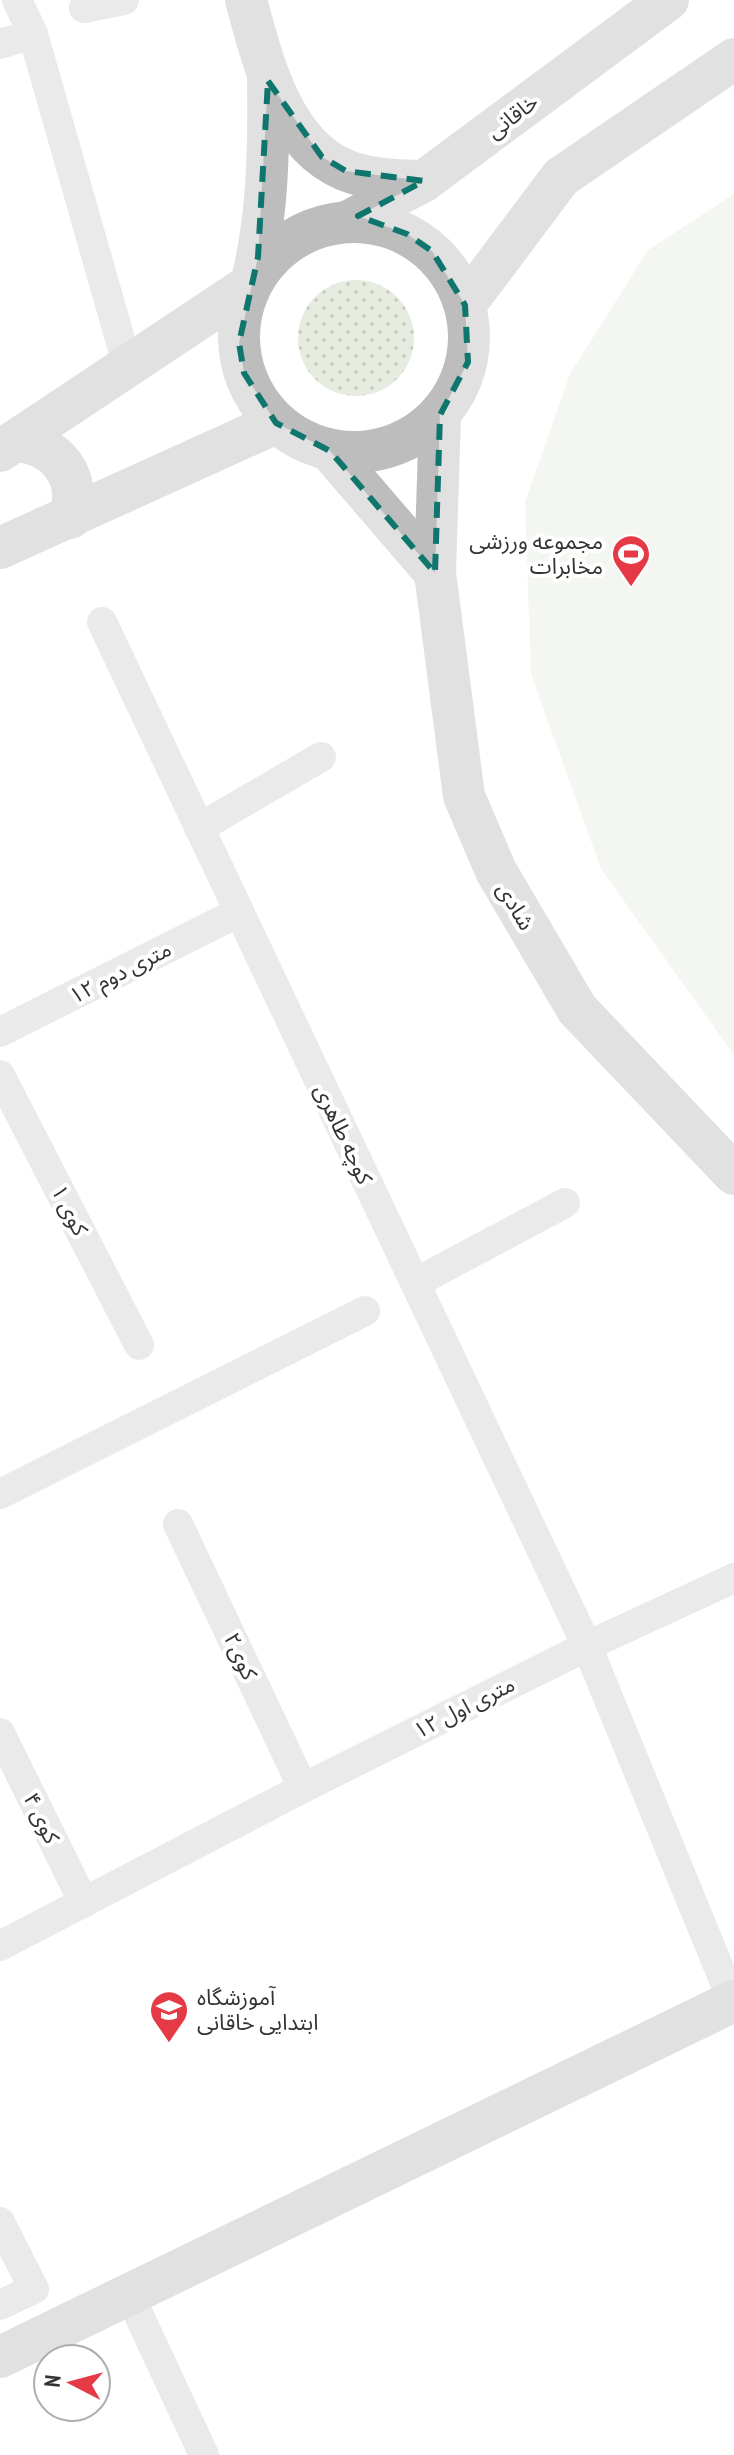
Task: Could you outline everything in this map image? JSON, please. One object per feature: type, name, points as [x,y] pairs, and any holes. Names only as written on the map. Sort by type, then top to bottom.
[{"type":"street","points":[[17,0],[33,34],[128,367]]},
{"type":"street","points":[[84,8],[124,0]]},
{"type":"street","points":[[9,446],[251,284],[269,259],[292,240],[319,227],[349,221],[379,224],[407,234],[432,251],[452,274],[465,305],[470,331],[468,362],[457,390],[440,415],[417,435],[390,448],[360,454],[330,451],[301,441],[276,423],[257,401],[244,373],[239,343],[241,313],[251,284],[258,257],[267,166],[268,81],[246,0]]},
{"type":"street","name":"خاقانی","points":[[349,221],[424,181],[668,0]]},
{"type":"street","points":[[0,44],[33,34]]},
{"type":"street","points":[[465,305],[561,177],[734,59]]},
{"type":"street","points":[[268,81],[304,137],[322,157],[346,171],[394,181],[424,181]]},
{"type":"street","name":"شادی","points":[[440,415],[435,573],[464,796],[496,871],[577,1009],[734,1174]]},
{"type":"street","points":[[0,548],[276,423]]},
{"type":"street","points":[[9,446],[43,447],[64,465],[74,490],[70,518]]},
{"type":"street","points":[[330,451],[435,573]]},
{"type":"street","name":"کوچه طاهری","points":[[102,622],[587,1646]]},
{"type":"street","points":[[199,828],[321,757]]},
{"type":"street","name":"۱۲ متری دوم","points":[[0,1032],[239,912]]},
{"type":"street","name":"کوی ۱","points":[[0,1075],[139,1345]]},
{"type":"street","points":[[415,1283],[565,1203]]},
{"type":"street","points":[[0,1494],[365,1311]]},
{"type":"street","name":"کوی۲","points":[[178,1524],[303,1788]]},
{"type":"street","name":"۱۲ متری اول","points":[[0,1946],[303,1788],[587,1646],[734,1578]]},
{"type":"street","points":[[0,2357],[734,2002],[587,1646]]},
{"type":"street","name":"کوی ۴","points":[[0,1733],[84,1903]]},
{"type":"street","points":[[0,2222],[34,2289],[0,2305]]},
{"type":"street","points":[[129,2294],[204,2455]]},
{"type":"highlighted area","points":[[268,81],[322,157],[346,171],[424,181],[358,216],[407,234],[432,251],[465,305],[468,362],[440,415],[435,573],[330,451],[276,423],[244,373],[239,343],[258,257]]},
{"type":"shaded area","name":"مجموعه ورزشی مخابرات","points":[[734,194],[734,1055],[601,869],[531,674],[525,502],[570,374],[648,250]]},
{"type":"shaded area","points":[[356,280],[378,284],[397,297],[410,316],[414,338],[410,360],[397,379],[378,392],[356,396],[334,392],[315,379],[302,360],[298,338],[302,316],[315,297],[334,284]]},
{"type":"place","name":"مجموعه ورزشی مخابرات","points":[[631,588]]},
{"type":"place","name":"آموزشگاه ابتدایی خاقانی","points":[[169,2044]]}]
